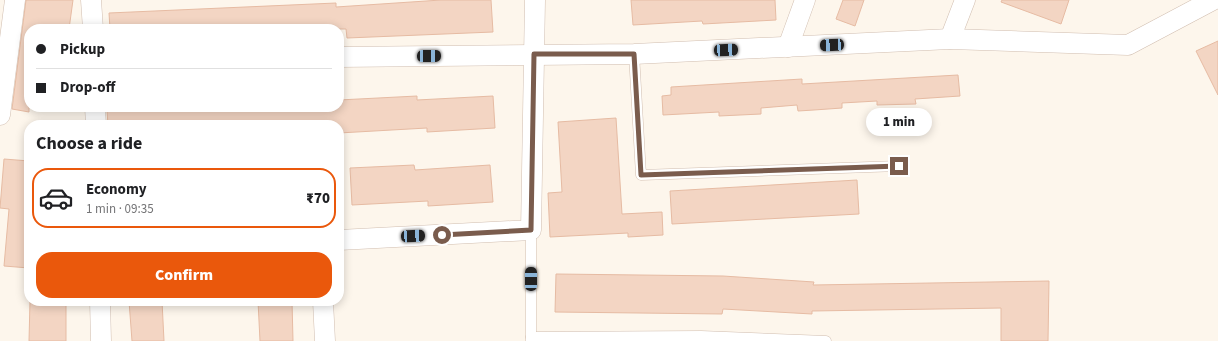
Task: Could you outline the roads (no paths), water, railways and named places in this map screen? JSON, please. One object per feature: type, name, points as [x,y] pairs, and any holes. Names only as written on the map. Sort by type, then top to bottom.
[{"type":"street","points":[[0,115],[3,65],[15,0]]},
{"type":"street","points":[[91,0],[93,24]]},
{"type":"street","points":[[344,240],[531,230],[535,0]]},
{"type":"street","points":[[788,47],[805,0]]},
{"type":"street","points":[[950,39],[965,0]]},
{"type":"street","points":[[344,57],[634,54],[950,39],[1128,45],[1212,0]]},
{"type":"street","points":[[100,306],[101,341]]},
{"type":"street","points":[[323,306],[325,341]]},
{"type":"lane","points":[[634,54],[641,175],[899,166]]},
{"type":"lane","points":[[531,230],[531,339],[701,336],[826,341]]}]
